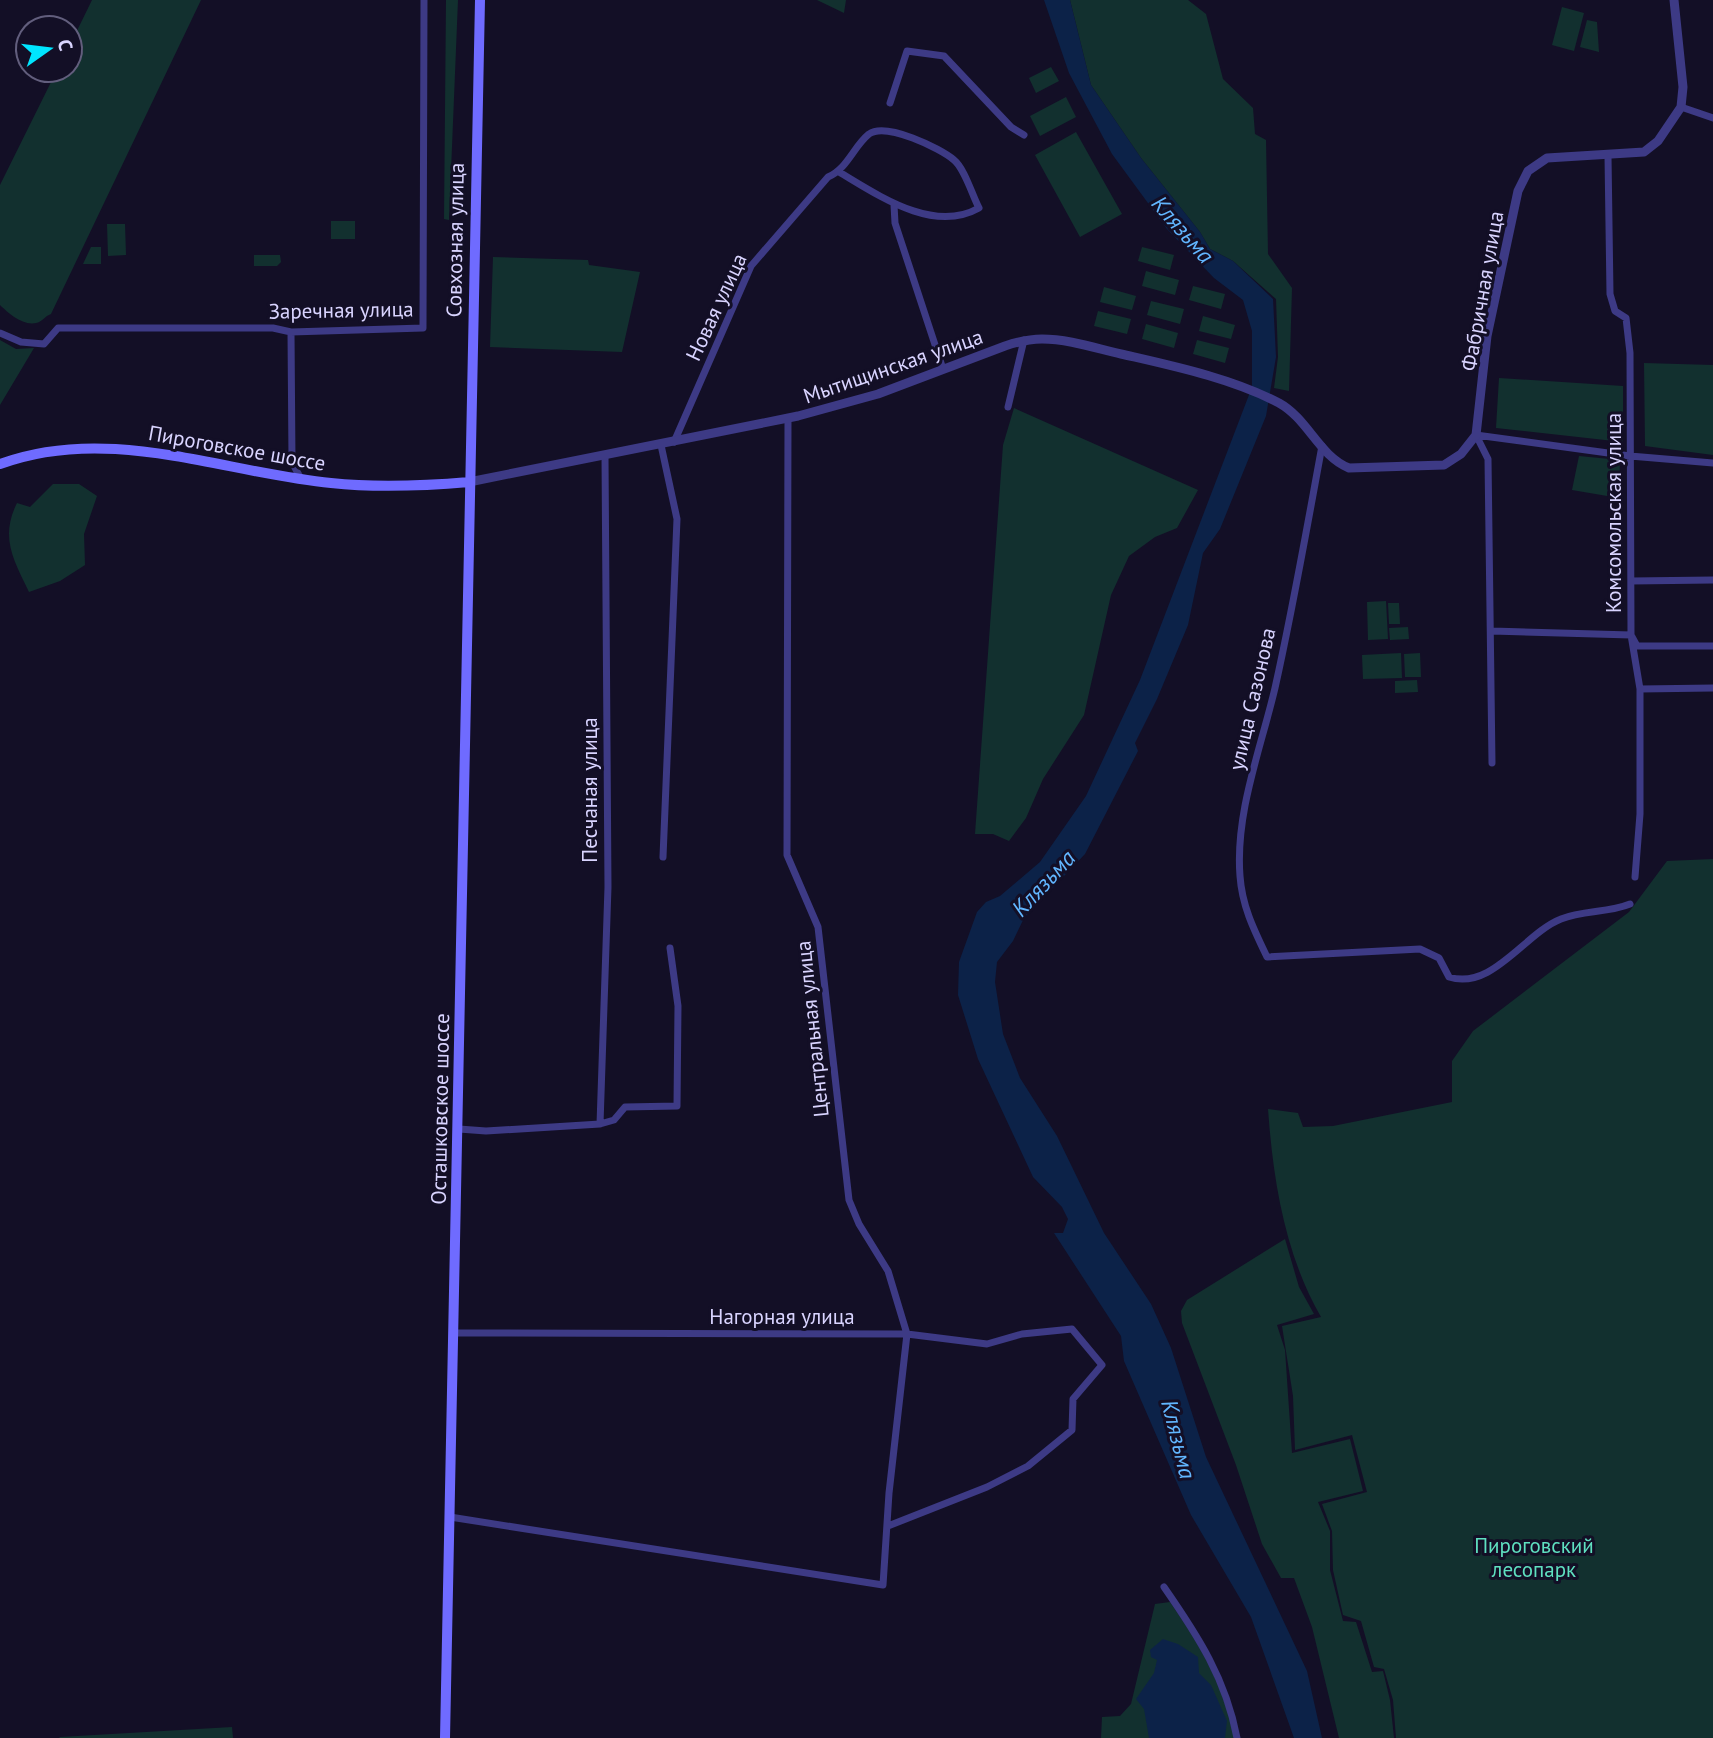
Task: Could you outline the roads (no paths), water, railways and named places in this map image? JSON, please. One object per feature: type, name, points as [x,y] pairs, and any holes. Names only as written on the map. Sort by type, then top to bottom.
[{"type":"main road","name":"Совхозная улица","points":[[469,482],[480,0]]},
{"type":"main road","name":"Пироговское шоссе","points":[[0,464],[41,451],[98,446],[301,479],[384,486],[469,482]]},
{"type":"main road","name":"Осташковское шоссе","points":[[445,1738],[459,1129],[469,482]]},
{"type":"street","name":"Заречная улица","points":[[0,333],[21,342],[44,344],[58,328],[272,328],[291,332],[423,328],[424,0]]},
{"type":"street","points":[[1608,156],[1644,152],[1658,141],[1681,107],[1683,87],[1674,0]]},
{"type":"street","points":[[890,103],[907,51],[944,56],[1011,127],[1024,135]]},
{"type":"street","points":[[1681,107],[1713,118]]},
{"type":"street","name":"Новая улица","points":[[674,442],[751,266],[828,177],[839,172],[870,134],[883,129],[908,136],[956,161],[979,208],[970,213],[940,217],[894,205]]},
{"type":"street","name":"Фабричная улица","points":[[1476,435],[1488,336],[1518,191],[1528,171],[1536,163],[1548,159],[1608,156]]},
{"type":"street","name":"Комсомольская улица","points":[[1608,156],[1610,294],[1615,311],[1626,318],[1630,353],[1632,635],[1640,689],[1640,814],[1635,877]]},
{"type":"street","points":[[839,172],[894,205],[895,223],[943,369]]},
{"type":"street","points":[[281,476],[291,468],[292,462],[291,332]]},
{"type":"street","points":[[1008,407],[1024,340]]},
{"type":"street","name":"Мытищинская улица","points":[[469,482],[788,418],[878,394],[1024,340],[1070,342],[1194,372],[1242,388],[1280,404],[1298,418],[1322,446]]},
{"type":"street","name":"Центральная улица","points":[[450,1517],[884,1585],[906,1334],[888,1271],[859,1224],[849,1200],[818,927],[787,855],[788,418]]},
{"type":"street","points":[[1476,435],[1630,456],[1713,463]]},
{"type":"street","points":[[1322,446],[1339,464],[1349,468],[1431,467],[1444,465],[1461,454],[1476,435]]},
{"type":"street","points":[[1476,435],[1488,459],[1492,763]]},
{"type":"street","points":[[661,445],[677,519],[663,857]]},
{"type":"street","name":"улица Сазонова","points":[[1322,446],[1281,661],[1254,766],[1243,829],[1240,875],[1246,913],[1267,957],[1420,949],[1439,957],[1449,977],[1460,981],[1478,977],[1558,920],[1612,911],[1630,904]]},
{"type":"street","name":"Песчаная улица","points":[[600,1124],[608,887],[605,456]]},
{"type":"street","points":[[292,462],[301,479]]},
{"type":"street","points":[[1632,581],[1713,580]]},
{"type":"street","points":[[1492,631],[1632,635],[1637,646],[1713,646]]},
{"type":"street","points":[[1640,689],[1713,688]]},
{"type":"street","points":[[459,1129],[486,1131],[600,1124],[614,1119],[625,1107],[677,1106],[678,1006],[670,948]]},
{"type":"street","name":"Нагорная улица","points":[[454,1333],[906,1334],[987,1345],[1022,1334],[1072,1329],[1096,1356],[1101,1369],[1073,1399],[1072,1430],[1028,1466],[987,1487],[888,1526]]},
{"type":"street","points":[[1164,1587],[1215,1666],[1231,1705],[1237,1738]]},
{"type":"water","name":"Клязьма","points":[[1044,0],[1070,0],[1091,85],[1141,158],[1200,232],[1210,249],[1233,261],[1273,299],[1276,357],[1266,416],[1220,529],[1203,553],[1188,625],[1135,743],[1138,751],[1085,854],[1024,918],[1013,941],[997,962],[995,982],[1003,1034],[1020,1078],[1057,1136],[1104,1233],[1151,1304],[1171,1348],[1206,1457],[1307,1671],[1322,1738],[1294,1738],[1251,1617],[1191,1515],[1124,1361],[1121,1336],[1054,1233],[1063,1233],[1068,1219],[1062,1207],[1033,1177],[978,1059],[958,995],[959,962],[977,912],[986,902],[1000,896],[1040,862],[1086,796],[1140,680],[1252,387],[1252,331],[1243,300],[1214,278],[1167,229],[1112,154],[1069,73]]},
{"type":"water","points":[[1163,1639],[1178,1644],[1198,1657],[1199,1673],[1211,1685],[1227,1721],[1225,1738],[1149,1738],[1144,1709],[1136,1699],[1154,1673],[1157,1660],[1151,1657],[1150,1650]]},
{"type":"park label","name":"Пироговский лесопарк","points":[[1534,1557]]}]
